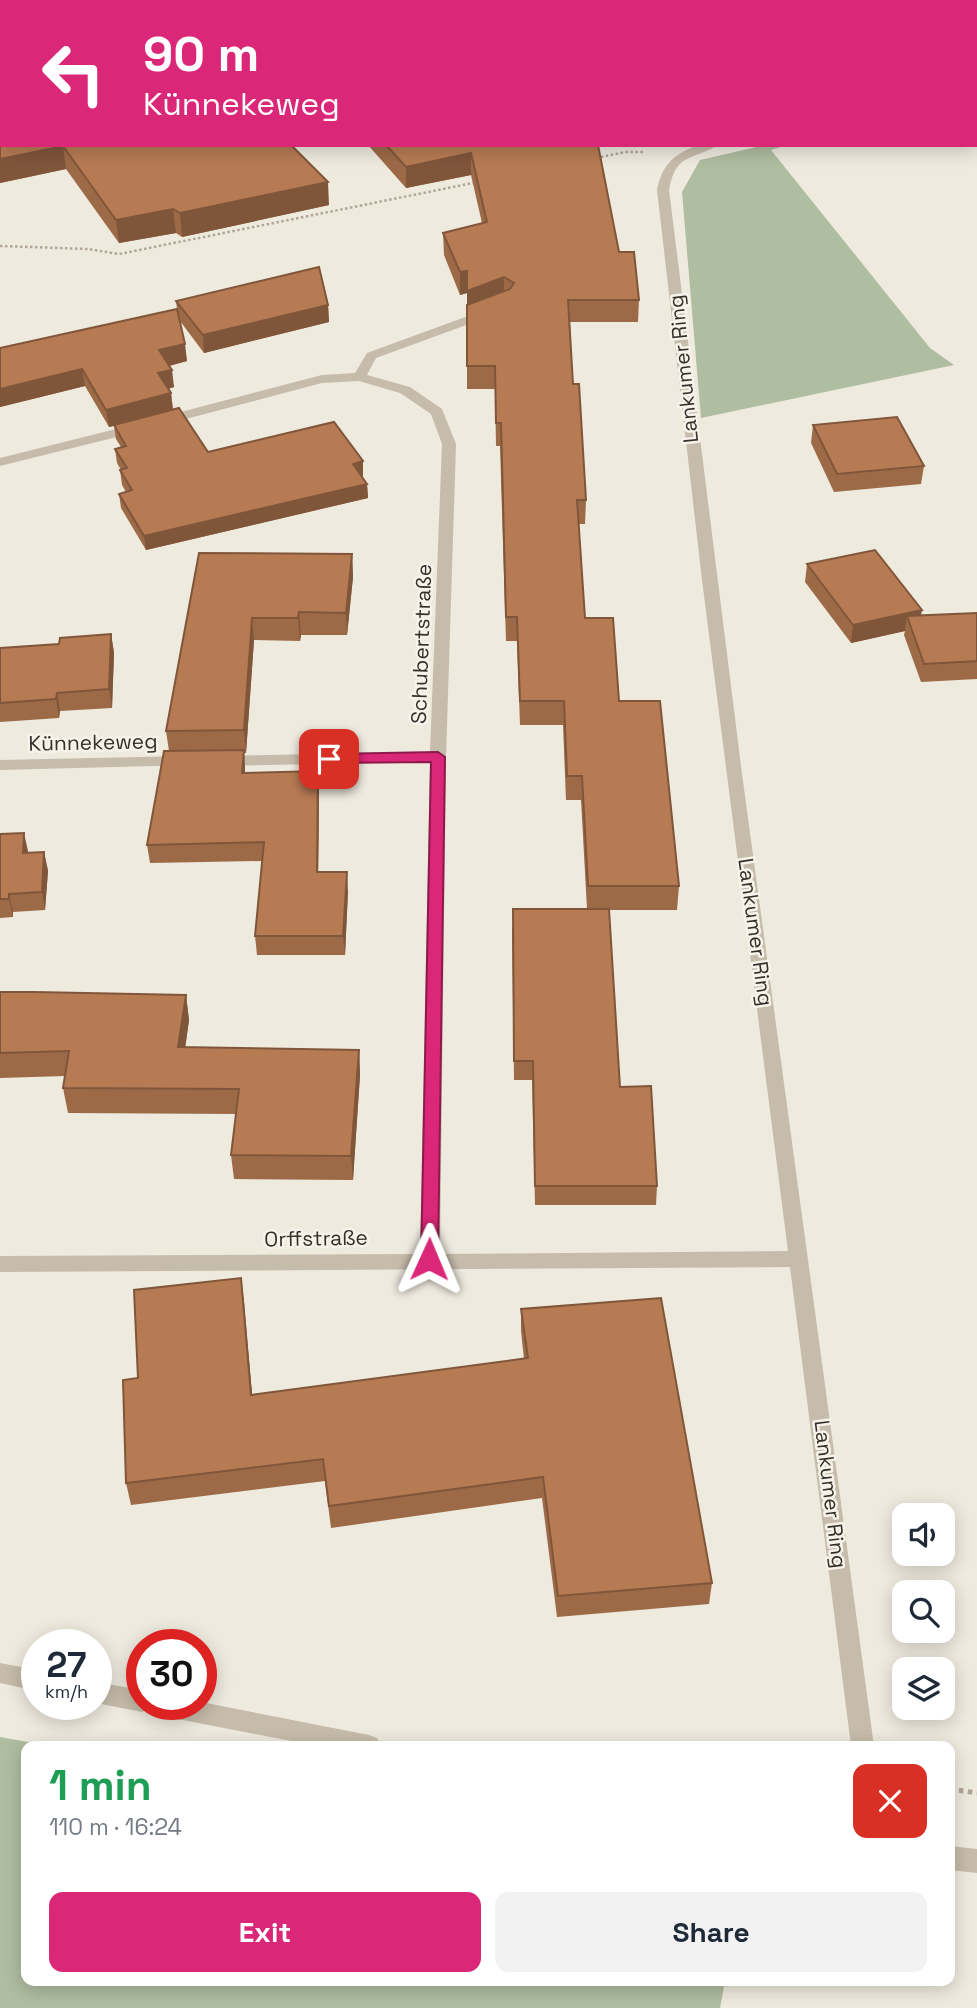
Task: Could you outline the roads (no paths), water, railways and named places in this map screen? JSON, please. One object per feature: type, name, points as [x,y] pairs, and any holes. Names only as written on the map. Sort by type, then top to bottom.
[{"type":"street","name":"Lankumer Ring","points":[[708,147],[678,158],[666,172],[663,190],[696,491],[862,1741]]},
{"type":"street","points":[[360,377],[371,356],[505,306]]},
{"type":"street","name":"Schubertstraße","points":[[0,461],[322,379],[360,377],[405,390],[437,412],[449,444],[438,757],[429,1259]]},
{"type":"street","name":"Künnekeweg","points":[[0,765],[438,757]]},
{"type":"street","name":"Orffstraße","points":[[0,1264],[429,1259],[800,1259]]},
{"type":"street","points":[[0,1674],[21,1678]]},
{"type":"street","points":[[217,1716],[344,1741]]},
{"type":"street","points":[[955,1858],[977,1861]]}]
